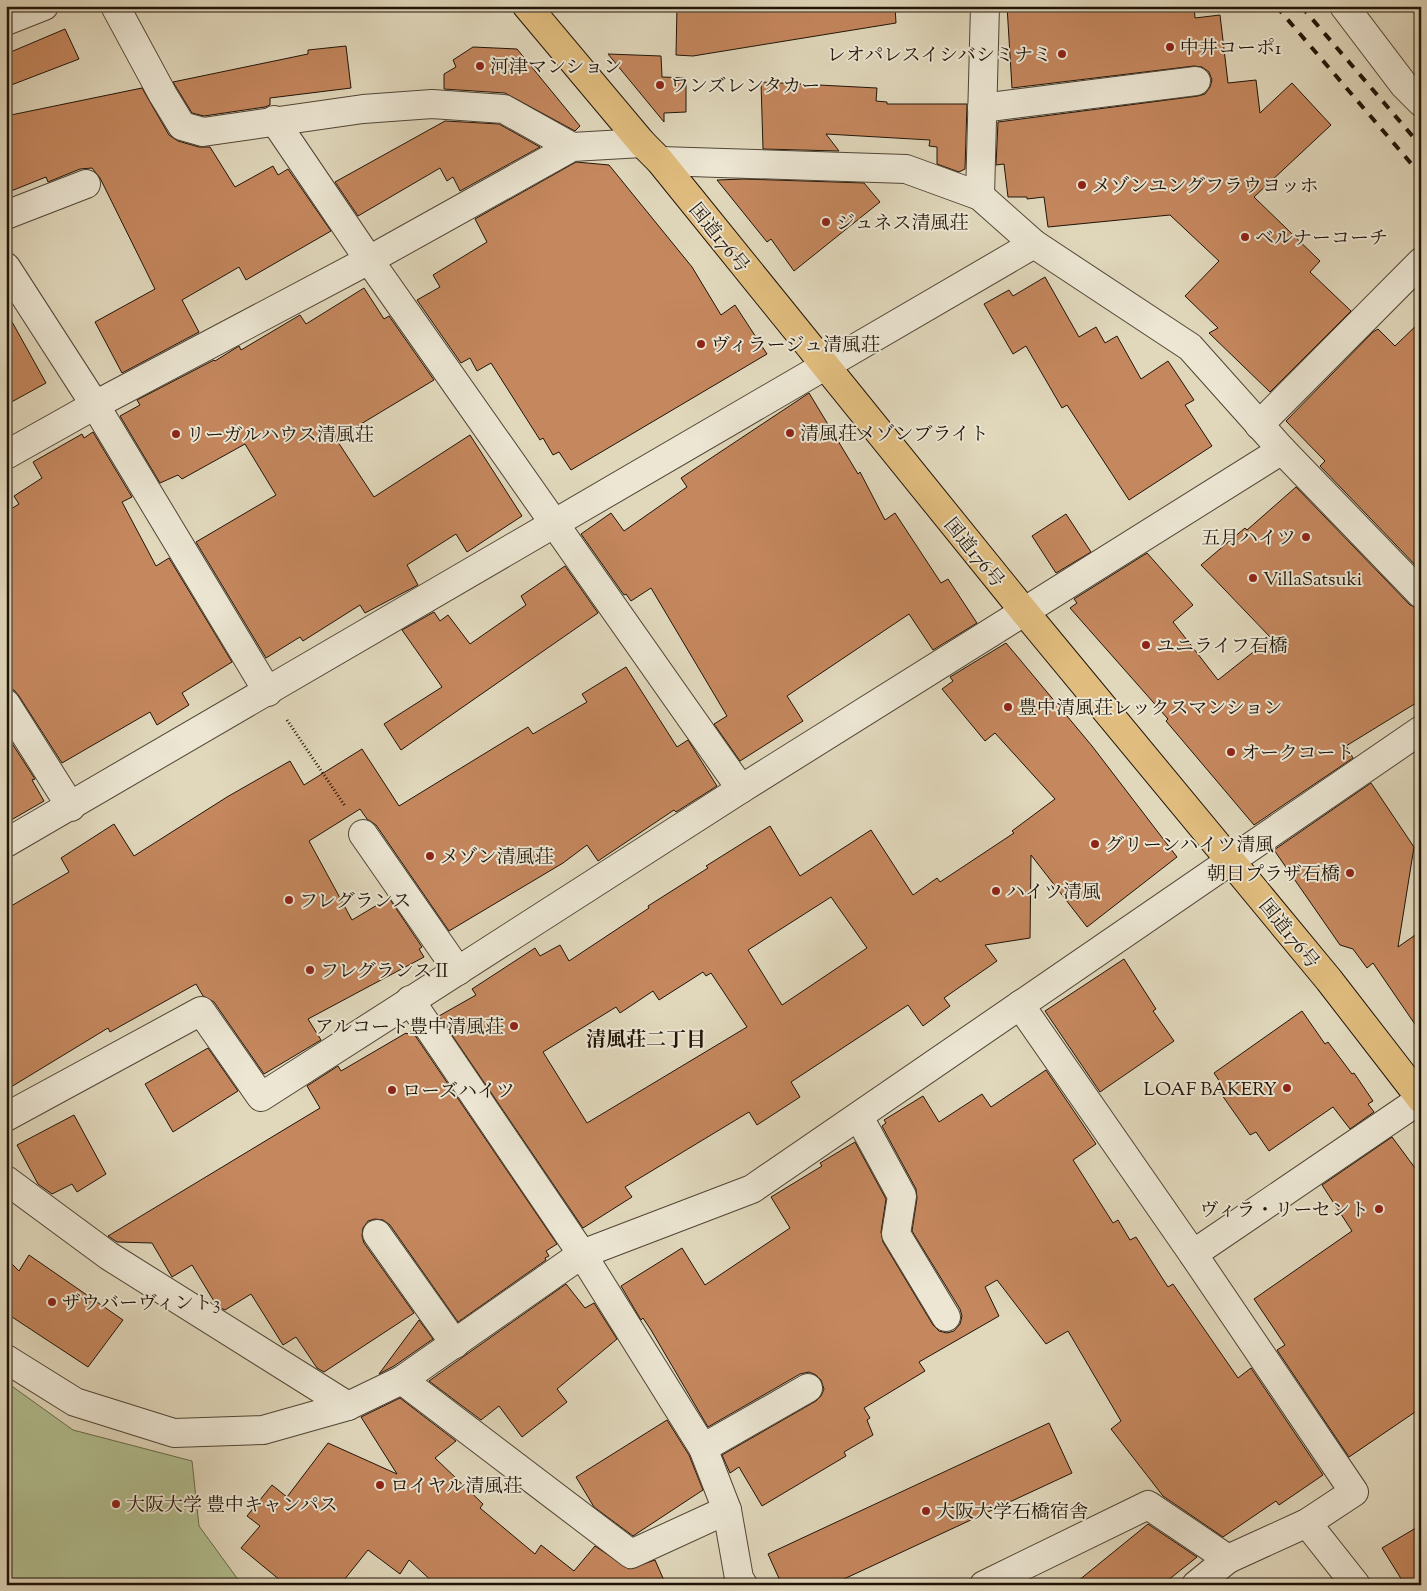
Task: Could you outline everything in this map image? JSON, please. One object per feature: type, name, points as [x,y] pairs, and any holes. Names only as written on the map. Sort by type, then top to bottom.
[{"type":"highway","name":"国道176号","points":[[527,6],[651,152],[824,367],[1231,861],[1328,980],[1421,1099]]},
{"type":"street","points":[[6,21],[44,6]]},
{"type":"street","points":[[115,6],[162,95],[182,126],[203,132],[274,120],[363,109],[432,104],[504,109],[572,147],[906,169],[980,196],[1034,244],[1190,347],[1282,450],[1421,594]]},
{"type":"street","points":[[980,196],[985,6]]},
{"type":"street","points":[[1344,6],[1404,85],[1421,102]]},
{"type":"street","points":[[982,108],[1196,81]]},
{"type":"street","points":[[274,120],[369,260],[556,523],[741,789]]},
{"type":"street","points":[[6,455],[95,405],[369,260],[572,147]]},
{"type":"street","points":[[6,215],[86,184]]},
{"type":"street","points":[[6,843],[71,807],[1034,244]]},
{"type":"street","points":[[1260,425],[1421,262]]},
{"type":"street","points":[[6,267],[95,405],[268,692]]},
{"type":"street","points":[[6,1117],[202,1011],[261,1097],[1023,610],[1282,450]]},
{"type":"street","points":[[6,704],[71,807]]},
{"type":"street","points":[[6,1359],[75,1402],[174,1433],[263,1430],[348,1406],[402,1380],[582,1254],[752,1189],[1421,730]]},
{"type":"street","points":[[363,834],[458,971]]},
{"type":"street","points":[[410,1000],[582,1254],[703,1448],[727,1510],[739,1578],[743,1585]]},
{"type":"street","points":[[1020,1006],[1193,1254],[1354,1492],[1307,1524],[1228,1559],[1196,1585]]},
{"type":"street","points":[[1193,1254],[1421,1099]]},
{"type":"street","points":[[858,1116],[902,1196],[896,1234],[946,1317]]},
{"type":"street","points":[[6,1180],[109,1256],[348,1406]]},
{"type":"street","points":[[377,1234],[455,1344]]},
{"type":"street","points":[[402,1380],[631,1554],[727,1510]]},
{"type":"street","points":[[703,1448],[808,1388]]},
{"type":"street","points":[[984,1585],[1148,1505],[1228,1559]]},
{"type":"street","points":[[1307,1524],[1356,1585]]},
{"type":"path","points":[[268,692],[363,834]]},
{"type":"green space","name":"大阪大学 豊中キャンパス","points":[[6,1382],[73,1430],[192,1461],[199,1526],[242,1585],[6,1585]]},
{"type":"building","points":[[677,6],[895,6],[896,23],[693,56],[676,55]]},
{"type":"building","points":[[1007,6],[1194,6],[1195,18],[1220,15],[1228,83],[1256,80],[1260,113],[1292,83],[1331,125],[1254,197],[1320,261],[1310,272],[1351,311],[1270,392],[1209,333],[1218,328],[1185,296],[1219,261],[1170,215],[1048,227],[1044,197],[1027,199],[1027,197],[1008,197],[1004,164],[996,165],[998,122],[1198,96],[1205,94],[1210,87],[1212,80],[1209,72],[1202,67],[1194,66],[1012,88]]},
{"type":"building","points":[[65,29],[79,59],[6,87],[6,54]]},
{"type":"building","points":[[346,46],[351,88],[270,98],[270,105],[265,107],[204,116],[192,113],[173,82],[308,54],[308,50]]},
{"type":"building","points":[[473,47],[517,49],[580,126],[575,131],[505,93],[444,89],[444,74],[456,67],[453,60]]},
{"type":"building","name":"ワンズレンタカー","points":[[608,54],[661,56],[662,77],[686,78],[686,112],[664,113],[664,122]]},
{"type":"building","points":[[761,82],[877,88],[876,101],[887,102],[887,104],[967,104],[965,169],[959,172],[937,164],[937,147],[929,146],[930,140],[826,134],[839,151],[763,149]]},
{"type":"building","points":[[142,88],[169,135],[178,141],[199,147],[210,147],[235,187],[273,166],[278,175],[288,169],[331,231],[246,280],[239,267],[182,300],[199,332],[122,373],[95,322],[155,289],[100,178],[92,168],[80,169],[48,182],[46,177],[6,193],[6,116]]},
{"type":"building","points":[[445,121],[499,124],[540,147],[460,191],[453,177],[447,181],[440,168],[358,216],[335,182]]},
{"type":"building","points":[[576,162],[609,165],[692,267],[721,315],[735,305],[767,354],[571,470],[559,452],[553,455],[543,438],[540,440],[491,363],[477,371],[470,358],[461,363],[417,300],[440,287],[433,275],[487,242],[475,219]]},
{"type":"building","points":[[744,179],[864,183],[880,202],[794,271],[771,239],[767,242],[717,180]]},
{"type":"building","points":[[1045,277],[1079,337],[1096,327],[1105,343],[1117,336],[1141,379],[1168,361],[1194,400],[1185,405],[1212,446],[1129,500],[1067,405],[1062,408],[1026,346],[1013,354],[984,304],[1009,290],[1013,296]]},
{"type":"building","points":[[364,288],[384,319],[389,316],[434,380],[336,439],[374,497],[470,435],[522,516],[467,552],[456,534],[407,565],[418,585],[365,613],[360,605],[303,641],[300,637],[266,658],[196,542],[276,495],[245,444],[182,479],[178,475],[160,483],[120,416],[140,405],[137,400],[215,361],[239,346],[241,350],[300,315],[306,324]]},
{"type":"building","points":[[6,311],[46,383],[6,405]]},
{"type":"building","points":[[1421,321],[1421,571],[1320,466],[1325,461],[1286,421],[1373,332],[1378,329],[1395,346]]},
{"type":"building","points":[[809,393],[858,474],[860,472],[885,520],[895,513],[941,583],[948,579],[977,623],[933,650],[909,614],[787,696],[803,721],[740,761],[714,724],[727,716],[651,588],[631,601],[626,594],[624,595],[581,534],[611,513],[624,531],[687,487],[681,478]]},
{"type":"building","points":[[93,432],[132,497],[122,502],[156,566],[169,558],[232,662],[182,693],[189,705],[157,725],[150,712],[62,763],[19,696],[14,690],[6,689],[6,512],[19,504],[14,496],[42,478],[33,462],[82,434],[84,438]]},
{"type":"building","points":[[1296,487],[1410,605],[1421,609],[1421,700],[1346,746],[1353,758],[1254,825],[1166,721],[1168,719],[1070,608],[1077,603],[1074,599],[1147,553],[1193,605],[1173,622],[1218,680],[1271,638],[1201,565],[1245,528],[1247,530]]},
{"type":"building","points":[[1066,514],[1091,552],[1056,573],[1032,536]]},
{"type":"building","points":[[565,566],[598,613],[401,750],[384,724],[442,687],[402,630],[434,612],[440,621],[448,615],[470,644],[526,605],[521,596]]},
{"type":"building","points":[[1006,643],[1092,746],[1177,857],[1087,927],[1031,855],[1030,938],[985,945],[997,961],[944,998],[950,1006],[923,1026],[908,1005],[791,1082],[800,1097],[757,1125],[749,1112],[625,1187],[632,1197],[583,1228],[439,1016],[476,995],[472,989],[535,948],[540,956],[560,945],[569,961],[649,908],[648,906],[708,868],[706,866],[770,826],[800,876],[871,830],[913,895],[937,878],[940,882],[1014,833],[1012,831],[1055,799],[995,733],[985,741],[942,689],[953,681],[950,677]],"holes":[[[831,897],[867,948],[782,1005],[748,950]],[[703,972],[706,976],[711,973],[747,1027],[587,1123],[543,1052],[616,1007],[620,1013],[653,991],[659,1000]]]},
{"type":"building","points":[[626,667],[677,747],[688,740],[717,786],[676,812],[674,810],[598,861],[587,845],[563,863],[449,931],[376,825],[367,819],[360,809],[309,841],[352,920],[389,898],[422,947],[419,949],[424,957],[308,1019],[321,1040],[264,1074],[214,1002],[203,996],[196,984],[110,1032],[108,1028],[6,1090],[6,909],[69,872],[61,858],[114,824],[134,856],[227,797],[290,761],[304,785],[362,749],[399,806],[528,727],[533,734],[587,702],[582,694]]},
{"type":"building","points":[[6,734],[35,779],[32,780],[44,801],[6,823]]},
{"type":"building","name":"朝日プラザ石橋","points":[[1371,783],[1414,847],[1398,947],[1421,931],[1421,1033],[1373,963],[1367,968],[1353,949],[1340,945],[1274,850]]},
{"type":"building","points":[[1124,959],[1156,1009],[1153,1011],[1174,1041],[1100,1092],[1045,1011]]},
{"type":"building","points":[[1302,1011],[1325,1044],[1328,1042],[1352,1074],[1354,1073],[1373,1101],[1368,1104],[1374,1112],[1350,1129],[1333,1107],[1269,1151],[1256,1132],[1250,1135],[1217,1088],[1222,1085],[1214,1073]]},
{"type":"building","points":[[412,1031],[557,1244],[546,1251],[549,1256],[545,1258],[546,1260],[458,1322],[390,1225],[383,1220],[375,1219],[368,1221],[363,1228],[362,1236],[364,1243],[414,1313],[324,1372],[317,1368],[296,1337],[283,1345],[251,1294],[225,1310],[217,1306],[192,1265],[172,1277],[152,1243],[117,1242],[108,1236],[320,1108],[307,1086],[338,1066],[341,1071]]},
{"type":"building","points":[[208,1048],[238,1091],[173,1132],[145,1084]]},
{"type":"building","points":[[1046,1070],[1096,1144],[1073,1160],[1113,1223],[1118,1220],[1130,1240],[1136,1237],[1168,1287],[1173,1284],[1238,1378],[1251,1368],[1323,1475],[1279,1505],[1276,1501],[1223,1537],[1163,1496],[1111,1429],[1121,1421],[1068,1331],[1046,1344],[997,1280],[985,1287],[999,1316],[919,1362],[925,1371],[864,1408],[870,1418],[867,1420],[873,1435],[844,1452],[846,1456],[762,1506],[739,1467],[730,1473],[722,1455],[816,1401],[824,1389],[821,1380],[809,1372],[800,1374],[708,1427],[651,1330],[643,1318],[641,1320],[621,1286],[682,1248],[705,1285],[790,1228],[771,1197],[822,1166],[820,1163],[855,1142],[886,1199],[881,1232],[883,1242],[933,1325],[939,1331],[947,1333],[954,1331],[960,1324],[962,1316],[960,1309],[912,1231],[917,1198],[916,1189],[882,1126],[886,1123],[884,1120],[923,1096],[939,1122],[982,1094],[991,1107]]},
{"type":"building","points":[[74,1115],[106,1174],[77,1192],[72,1184],[52,1194],[38,1184],[17,1145]]},
{"type":"building","points":[[1392,1137],[1421,1176],[1421,1408],[1349,1457],[1277,1350],[1285,1345],[1254,1299],[1352,1231],[1322,1185]]},
{"type":"building","name":"ザウバーヴィント3","points":[[29,1255],[123,1320],[88,1367],[6,1313],[6,1258],[19,1271]]},
{"type":"building","points":[[566,1284],[585,1308],[594,1303],[617,1339],[557,1389],[567,1402],[522,1437],[499,1406],[481,1420],[429,1381]]},
{"type":"building","points":[[419,1320],[433,1339],[379,1374]]},
{"type":"building","points":[[400,1398],[456,1441],[435,1458],[483,1504],[480,1508],[535,1554],[541,1545],[574,1571],[595,1546],[629,1569],[655,1560],[666,1585],[436,1585],[409,1560],[400,1574],[368,1550],[340,1585],[286,1585],[241,1548],[260,1526],[247,1516],[272,1485],[287,1497],[328,1443],[397,1474],[361,1417]]},
{"type":"building","points":[[667,1420],[689,1455],[703,1490],[633,1536],[594,1507],[576,1477]]},
{"type":"building","name":"大阪大学石橋宿舎","points":[[1049,1423],[1072,1473],[831,1585],[782,1585],[768,1554]]},
{"type":"building","points":[[1148,1524],[1197,1557],[1162,1585],[1073,1585]]},
{"type":"building","points":[[1421,1525],[1421,1585],[1405,1585],[1382,1548]]},
{"type":"railway","points":[[1276,6],[1421,175]]},
{"type":"railway","points":[[1301,6],[1421,146]]},
{"type":"place","name":"中井コーポ1","points":[[1170,47]]},
{"type":"place","name":"レオパレスイシバシミナミ","points":[[1062,54]]},
{"type":"place","name":"河津マンション","points":[[480,66]]},
{"type":"place","name":"ワンズレンタカー","points":[[660,85]]},
{"type":"place","name":"メゾンユングフラウヨッホ","points":[[1082,185]]},
{"type":"place","name":"ジュネス清風荘","points":[[826,222]]},
{"type":"place","name":"ベルナーコーチ","points":[[1245,237]]},
{"type":"place","name":"ヴィラージュ清風荘","points":[[701,344]]},
{"type":"place","name":"清風荘メゾンブライト","points":[[790,433]]},
{"type":"place","name":"リーガルハウス清風荘","points":[[176,434]]},
{"type":"place","name":"五月ハイツ","points":[[1306,537]]},
{"type":"place","name":"VillaSatsuki","points":[[1253,578]]},
{"type":"place","name":"ユニライフ石橋","points":[[1146,645]]},
{"type":"place","name":"豊中清風荘レックスマンション","points":[[1008,707]]},
{"type":"place","name":"オークコート","points":[[1231,752]]},
{"type":"place","name":"グリーンハイツ清風","points":[[1095,844]]},
{"type":"place","name":"メゾン清風荘","points":[[430,856]]},
{"type":"place","name":"朝日プラザ石橋","points":[[1350,873]]},
{"type":"place","name":"ハイツ清風","points":[[996,891]]},
{"type":"place","name":"フレグランス","points":[[289,900]]},
{"type":"place","name":"フレグランスⅡ","points":[[310,970]]},
{"type":"place","name":"アルコート豊中清風荘","points":[[514,1026]]},
{"type":"place","name":"LOAF BAKERY","points":[[1287,1088]]},
{"type":"place","name":"ローズハイツ","points":[[392,1090]]},
{"type":"place","name":"ヴィラ・リーセント","points":[[1379,1209]]},
{"type":"place","name":"ザウバーヴィント3","points":[[52,1302]]},
{"type":"place","name":"ロイヤル清風荘","points":[[380,1485]]},
{"type":"place","name":"大阪大学 豊中キャンパス","points":[[116,1504]]},
{"type":"place","name":"大阪大学石橋宿舎","points":[[926,1511]]},
{"type":"district","name":"清風荘二丁目","points":[[646,1039]]}]
